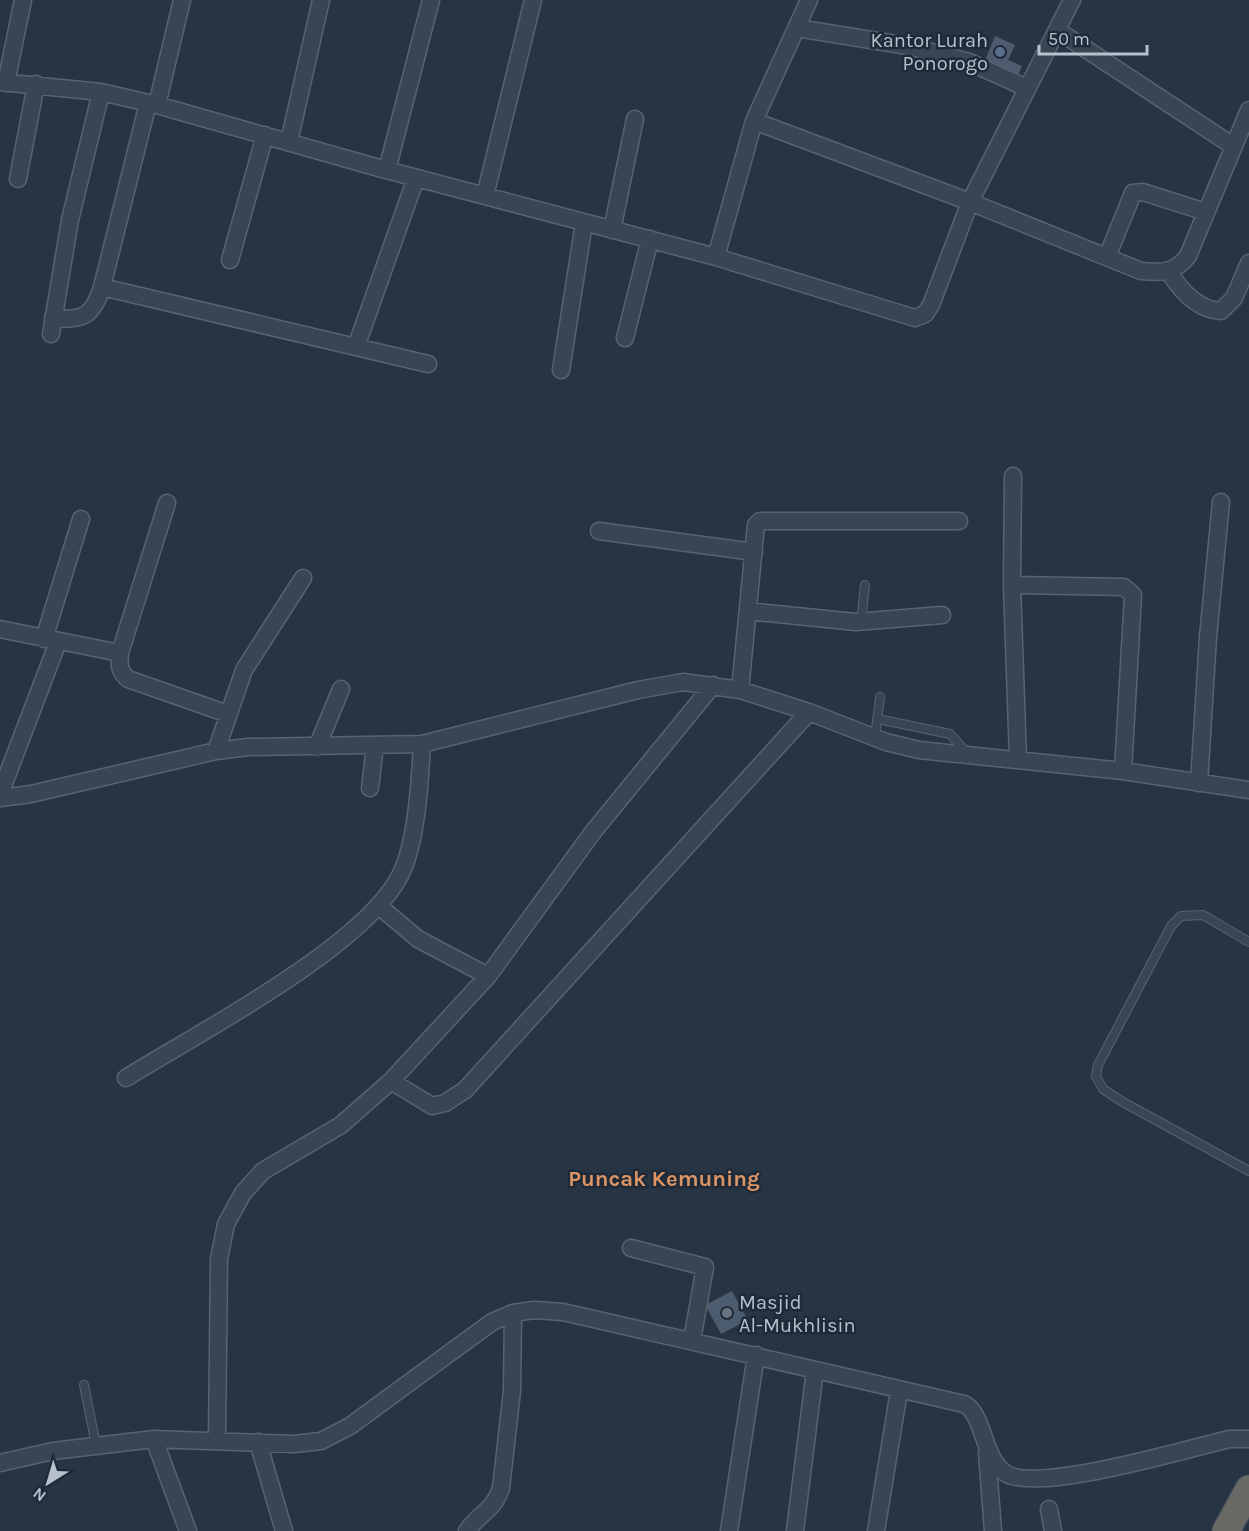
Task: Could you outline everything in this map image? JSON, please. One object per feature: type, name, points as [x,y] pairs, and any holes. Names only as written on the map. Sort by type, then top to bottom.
[{"type":"highway","points":[[1226,1531],[1249,1489]]},
{"type":"street","points":[[23,0],[3,82],[101,92],[153,104],[416,178],[716,257],[915,318],[925,314],[931,305],[970,202],[1072,0]]},
{"type":"street","points":[[101,92],[70,220],[52,326],[85,315],[97,304],[182,0]]},
{"type":"street","points":[[289,142],[321,0]]},
{"type":"street","points":[[387,170],[431,0]]},
{"type":"street","points":[[485,196],[533,0]]},
{"type":"street","points":[[716,257],[754,121],[809,0]]},
{"type":"street","points":[[797,28],[880,41],[969,62],[1027,88]]},
{"type":"street","points":[[1057,30],[1233,146]]},
{"type":"street","points":[[18,179],[36,84]]},
{"type":"street","points":[[754,121],[970,202],[1142,271],[1169,272],[1180,267],[1188,256],[1233,146],[1245,133],[1249,110]]},
{"type":"street","points":[[612,230],[635,119]]},
{"type":"street","points":[[230,260],[265,135]]},
{"type":"street","points":[[356,347],[416,178]]},
{"type":"street","points":[[1107,257],[1133,193],[1143,192],[1206,212]]},
{"type":"street","points":[[561,370],[584,223]]},
{"type":"street","points":[[625,338],[650,240]]},
{"type":"street","points":[[1169,272],[1178,286],[1195,302],[1211,311],[1221,311],[1234,298],[1249,263]]},
{"type":"street","points":[[102,287],[428,364]]},
{"type":"street","points":[[1013,476],[1012,585],[1018,759]]},
{"type":"street","points":[[1198,783],[1208,637],[1221,502]]},
{"type":"street","points":[[167,503],[120,653],[121,673],[128,679],[228,714]]},
{"type":"street","points":[[81,519],[51,640],[0,796],[108,778],[216,751],[274,745],[316,747],[422,744],[639,690],[683,682],[740,690],[919,750],[1123,771],[1249,790]]},
{"type":"street","points":[[740,690],[756,525],[768,520],[959,521]]},
{"type":"street","points":[[599,531],[754,552]]},
{"type":"street","points":[[216,751],[244,670],[303,578]]},
{"type":"street","points":[[1012,585],[1124,587],[1133,595],[1123,771]]},
{"type":"street","points":[[748,611],[861,622],[942,615]]},
{"type":"street","points":[[0,630],[120,653]]},
{"type":"street","points":[[218,1440],[219,1259],[226,1224],[243,1193],[263,1172],[341,1125],[391,1081],[488,976],[593,832],[713,685]]},
{"type":"street","points":[[316,747],[341,689]]},
{"type":"street","points":[[391,1081],[432,1106],[445,1103],[465,1090],[808,712]]},
{"type":"street","points":[[126,1078],[319,958],[379,906],[395,885],[407,860],[419,789],[422,744]]},
{"type":"street","points":[[370,788],[375,746]]},
{"type":"street","points":[[379,906],[418,939],[488,976]]},
{"type":"street","points":[[630,1248],[705,1267],[707,1271],[692,1340]]},
{"type":"street","points":[[0,1463],[96,1445],[154,1439],[303,1443],[321,1441],[340,1431],[492,1322],[513,1313],[534,1310],[563,1312],[692,1340],[970,1407],[987,1449],[998,1467],[1007,1475],[1026,1479],[1062,1477],[1229,1439],[1249,1439]]},
{"type":"street","points":[[467,1531],[473,1522],[488,1513],[496,1502],[501,1488],[512,1391],[513,1313]]},
{"type":"street","points":[[729,1531],[756,1355]]},
{"type":"street","points":[[795,1531],[815,1370]]},
{"type":"street","points":[[876,1531],[899,1390]]},
{"type":"street","points":[[154,1439],[188,1531]]},
{"type":"street","points":[[258,1442],[284,1531]]},
{"type":"street","points":[[987,1449],[993,1531]]},
{"type":"street","points":[[1049,1509],[1053,1531]]},
{"type":"lane","points":[[861,622],[866,585]]},
{"type":"lane","points":[[875,737],[880,697]]},
{"type":"lane","points":[[878,719],[950,734],[968,755]]},
{"type":"lane","points":[[1249,942],[1203,915],[1181,916],[1171,926],[1098,1065],[1096,1076],[1103,1089],[1121,1101],[1249,1171]]},
{"type":"lane","points":[[84,1385],[96,1445]]},
{"type":"building","name":"Kantor Lurah Ponorogo","points":[[995,36],[1015,45],[1008,60],[1022,66],[1017,78],[984,63]]},
{"type":"building","name":"Masjid Al-Mukhlisin","points":[[732,1291],[748,1320],[721,1334],[705,1305]]},
{"type":"place","name":"Kantor Lurah Ponorogo","points":[[1000,52]]},
{"type":"place","name":"Masjid Al-Mukhlisin","points":[[727,1313]]},
{"type":"district","name":"Puncak Kemuning","points":[[664,1179]]}]
